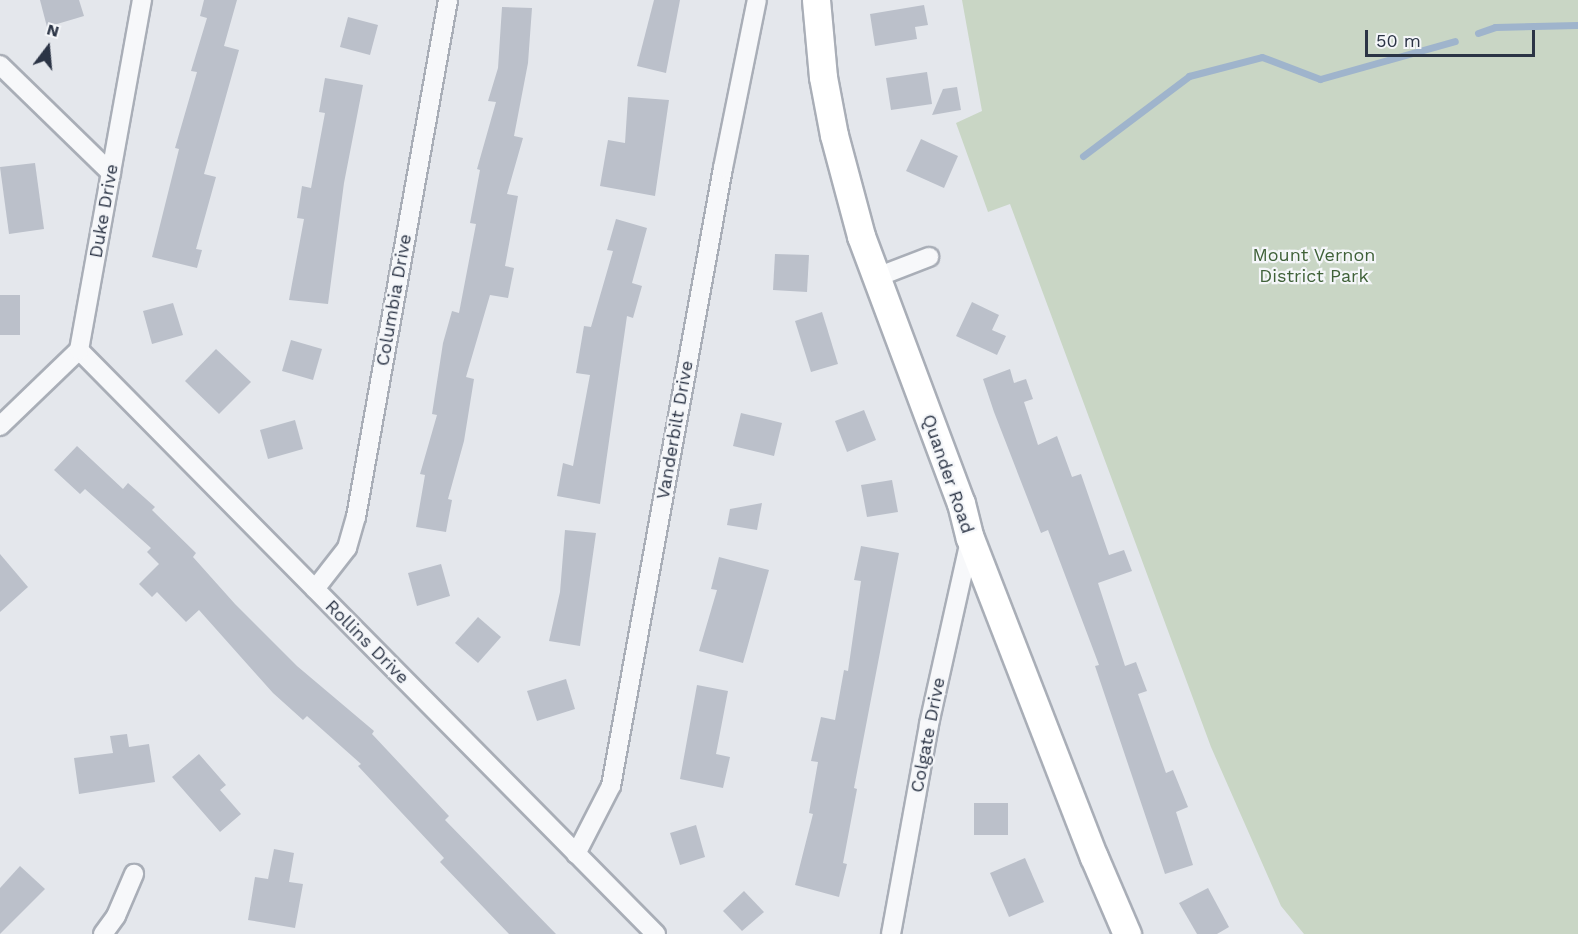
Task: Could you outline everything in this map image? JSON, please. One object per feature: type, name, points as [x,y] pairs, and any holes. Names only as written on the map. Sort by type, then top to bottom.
[{"type":"street","name":"Duke Drive","points":[[79,350],[142,0]]},
{"type":"street","name":"Columbia Drive","points":[[315,589],[346,548],[356,517],[448,0]]},
{"type":"street","name":"Vanderbilt Drive","points":[[576,854],[611,786],[723,168],[758,0]]},
{"type":"street","name":"Quander Road","points":[[816,0],[823,77],[834,135],[877,277],[961,503],[970,538],[1094,857],[1127,934]]},
{"type":"street","points":[[0,65],[111,174]]},
{"type":"street","points":[[877,277],[929,258]]},
{"type":"street","points":[[0,426],[79,350]]},
{"type":"street","name":"Rollins Drive","points":[[79,350],[656,934]]},
{"type":"street","name":"Colgate Drive","points":[[891,934],[929,724],[970,538]]},
{"type":"street","points":[[103,934],[116,916],[134,874]]},
{"type":"green space","name":"Mount Vernon District Park","points":[[962,0],[1578,0],[1578,934],[1304,934],[1281,906],[1211,747],[1010,204],[988,212],[956,123],[982,111]]},
{"type":"building","points":[[40,0],[79,0],[84,16],[47,27]]},
{"type":"building","points":[[204,0],[237,0],[224,46],[239,50],[204,174],[216,177],[196,249],[202,250],[197,268],[152,257],[179,149],[175,148],[197,72],[191,71],[207,18],[200,16]]},
{"type":"building","points":[[654,0],[680,0],[666,73],[637,66]]},
{"type":"building","points":[[924,5],[928,25],[915,27],[917,39],[875,46],[870,14]]},
{"type":"building","points":[[502,7],[532,8],[528,63],[514,136],[523,138],[507,194],[518,196],[505,266],[514,268],[508,298],[490,295],[466,377],[474,379],[464,441],[448,499],[452,500],[446,532],[416,527],[425,475],[420,474],[437,415],[432,414],[443,343],[452,311],[459,313],[476,224],[470,223],[480,170],[477,169],[496,102],[488,101],[498,68]]},
{"type":"building","points":[[348,17],[378,25],[370,55],[340,47]]},
{"type":"building","points":[[927,72],[932,104],[891,110],[886,78]]},
{"type":"building","points":[[325,78],[363,85],[344,183],[328,304],[289,300],[304,219],[297,218],[302,186],[311,188],[325,113],[319,112]]},
{"type":"building","points":[[957,87],[961,110],[932,115],[943,89]]},
{"type":"building","points":[[628,97],[669,100],[655,196],[600,186],[608,140],[625,143]]},
{"type":"building","points":[[921,139],[958,156],[944,188],[906,171]]},
{"type":"building","points":[[35,163],[44,229],[9,234],[0,167]]},
{"type":"building","points":[[616,219],[647,228],[632,283],[642,286],[633,318],[627,316],[600,504],[557,496],[563,463],[573,466],[590,375],[576,373],[584,326],[591,327],[613,251],[607,250]]},
{"type":"building","points":[[775,254],[809,255],[807,292],[773,290]]},
{"type":"building","points":[[0,295],[20,295],[20,335],[0,335]]},
{"type":"building","points":[[972,302],[999,315],[992,330],[1006,336],[997,355],[956,336]]},
{"type":"building","points":[[173,303],[183,335],[152,344],[143,311]]},
{"type":"building","points":[[822,312],[838,364],[811,372],[795,321]]},
{"type":"building","points":[[291,340],[322,349],[313,380],[282,371]]},
{"type":"building","points":[[216,349],[251,382],[219,414],[185,381]]},
{"type":"building","points":[[1010,369],[1014,383],[1026,379],[1033,399],[1024,402],[1038,445],[1057,436],[1072,477],[1081,474],[1109,555],[1124,550],[1132,571],[1098,583],[1125,666],[1136,662],[1147,691],[1138,694],[1166,773],[1173,770],[1188,807],[1176,812],[1193,865],[1165,874],[1095,666],[1099,665],[1048,530],[1041,533],[994,412],[983,379]]},
{"type":"building","points":[[864,410],[876,440],[847,452],[835,421]]},
{"type":"building","points":[[741,413],[782,423],[774,456],[733,446]]},
{"type":"building","points":[[295,420],[303,449],[268,459],[260,430]]},
{"type":"building","points":[[77,446],[123,489],[128,483],[155,507],[152,510],[196,553],[193,557],[235,604],[297,666],[374,731],[372,734],[449,816],[445,820],[556,934],[509,934],[440,862],[444,858],[358,766],[361,764],[307,716],[303,720],[273,693],[199,610],[186,622],[157,592],[152,597],[139,584],[159,564],[147,552],[151,548],[85,489],[80,494],[54,470]]},
{"type":"building","points":[[892,480],[898,512],[867,517],[861,485]]},
{"type":"building","points":[[762,503],[757,530],[727,525],[730,509]]},
{"type":"building","points":[[565,530],[596,533],[580,646],[549,641],[560,592]]},
{"type":"building","points":[[861,546],[899,553],[854,788],[857,789],[843,863],[847,864],[839,897],[795,885],[813,814],[809,813],[818,762],[811,761],[821,717],[835,720],[844,670],[848,671],[861,581],[854,580]]},
{"type":"building","points":[[0,554],[28,587],[0,612]]},
{"type":"building","points":[[719,557],[769,570],[743,663],[699,651],[717,590],[711,589]]},
{"type":"building","points":[[441,564],[450,596],[417,606],[408,573]]},
{"type":"building","points":[[478,617],[501,637],[478,663],[455,643]]},
{"type":"building","points":[[566,679],[575,709],[537,721],[527,691]]},
{"type":"building","points":[[697,685],[728,691],[716,754],[730,757],[723,788],[680,779]]},
{"type":"building","points":[[127,734],[129,747],[149,744],[155,782],[79,794],[74,758],[113,753],[110,736]]},
{"type":"building","points":[[199,754],[226,785],[220,790],[241,814],[220,832],[172,777]]},
{"type":"building","points":[[974,803],[1008,803],[1008,835],[974,835]]},
{"type":"building","points":[[696,825],[705,857],[680,865],[670,833]]},
{"type":"building","points":[[274,849],[294,853],[289,882],[303,884],[295,928],[248,920],[255,877],[268,879]]},
{"type":"building","points":[[1025,858],[1044,902],[1009,917],[990,873]]},
{"type":"building","points":[[20,866],[45,889],[0,934],[0,888]]},
{"type":"building","points":[[1208,888],[1229,927],[1217,934],[1197,934],[1179,903]]},
{"type":"building","points":[[744,891],[764,912],[742,931],[723,911]]},
{"type":"waterway","points":[[1478,33],[1495,27],[1578,25]]},
{"type":"waterway","points":[[1083,156],[1189,76],[1262,57],[1320,79],[1455,41]]}]
